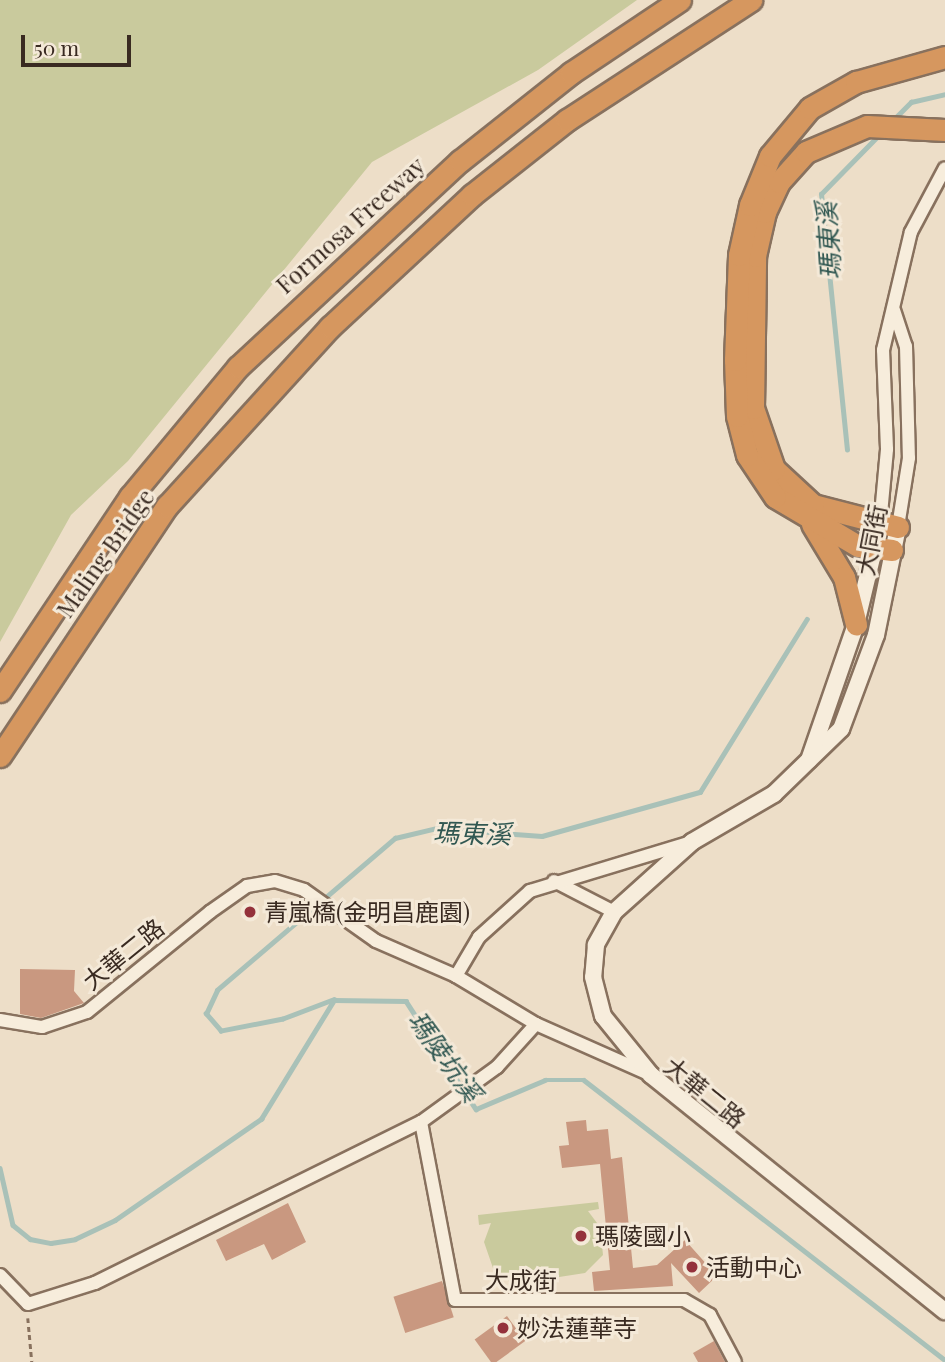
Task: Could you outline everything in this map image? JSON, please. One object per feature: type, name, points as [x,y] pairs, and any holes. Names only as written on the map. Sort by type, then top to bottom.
[{"type":"highway","name":"Formosa Freeway","points":[[100,537],[184,428],[303,301],[540,96],[680,0]]},
{"type":"highway","name":"Maling Bridge","points":[[0,756],[160,516],[269,391],[408,251],[567,120],[751,0]]},
{"type":"highway","points":[[883,550],[807,517],[775,497],[757,472],[737,416],[739,255],[750,205],[770,156],[810,108],[856,82],[934,60]]},
{"type":"highway","points":[[889,526],[813,505],[774,469],[756,429],[755,256],[765,212],[779,183],[806,152],[843,132],[899,124],[945,130]]},
{"type":"highway","points":[[807,517],[844,577],[856,624]]},
{"type":"highway","name":"Maling Bridge","points":[[0,691],[100,537]]},
{"type":"street","name":"大同街","points":[[889,526],[883,350],[911,232],[945,168]]},
{"type":"street","name":"大同街","points":[[651,1075],[603,1016],[593,977],[596,945],[614,912],[692,842],[774,794],[841,729],[862,677],[883,550],[909,458],[906,346],[894,308]]},
{"type":"street","name":"大同街","points":[[808,762],[883,550]]},
{"type":"street","points":[[457,976],[479,937],[507,907],[554,881],[692,842]]},
{"type":"street","name":"大華二路","points":[[0,1020],[42,1027],[87,1012],[247,887],[275,881],[304,890],[335,915],[376,941],[457,976],[536,1024],[651,1075],[945,1311]]},
{"type":"street","points":[[554,881],[614,912]]},
{"type":"street","points":[[0,1275],[27,1304],[95,1283],[421,1122],[497,1067],[536,1024]]},
{"type":"street","name":"大成街","points":[[421,1122],[455,1300],[684,1300],[710,1315],[735,1362]]},
{"type":"path","points":[[27,1304],[32,1362]]},
{"type":"green space","points":[[0,0],[637,0],[538,70],[372,162],[128,461],[71,515],[0,642]]},
{"type":"green space","points":[[598,1202],[599,1209],[588,1211],[600,1227],[603,1255],[585,1273],[514,1284],[494,1271],[484,1242],[491,1223],[479,1225],[478,1215]]},
{"type":"building","points":[[20,969],[75,970],[74,991],[84,1003],[41,1018],[20,1014]]},
{"type":"building","points":[[586,1120],[587,1131],[608,1129],[611,1159],[622,1157],[633,1268],[657,1265],[685,1240],[717,1276],[699,1293],[671,1263],[673,1286],[594,1291],[592,1272],[610,1270],[600,1164],[562,1168],[559,1146],[569,1145],[566,1122]]},
{"type":"building","points":[[288,1203],[306,1242],[272,1260],[264,1244],[226,1261],[216,1240]]},
{"type":"building","points":[[442,1281],[454,1317],[405,1333],[393,1297]]},
{"type":"building","name":"妙法蓮華寺","points":[[507,1316],[525,1341],[496,1362],[491,1362],[475,1340]]},
{"type":"building","points":[[714,1341],[725,1362],[698,1362],[693,1353]]},
{"type":"waterway","name":"瑪東溪","points":[[892,121],[911,102],[945,94]]},
{"type":"waterway","name":"瑪東溪","points":[[847,450],[821,194],[879,135]]},
{"type":"waterway","name":"瑪東溪","points":[[333,1000],[283,1019],[221,1031],[206,1014],[217,990],[395,838],[437,828],[542,836],[700,792],[807,619]]},
{"type":"waterway","name":"瑪陵坑溪","points":[[0,1168],[13,1225],[30,1239],[51,1243],[75,1239],[115,1220],[261,1119],[334,1000],[406,1001],[476,1109],[545,1080],[584,1080],[945,1360]]},
{"type":"place","name":"青嵐橋(金明昌鹿園)","points":[[250,912]]},
{"type":"place","name":"瑪陵國小","points":[[581,1236]]},
{"type":"place","name":"活動中心","points":[[692,1267]]},
{"type":"place","name":"妙法蓮華寺","points":[[503,1328]]}]
